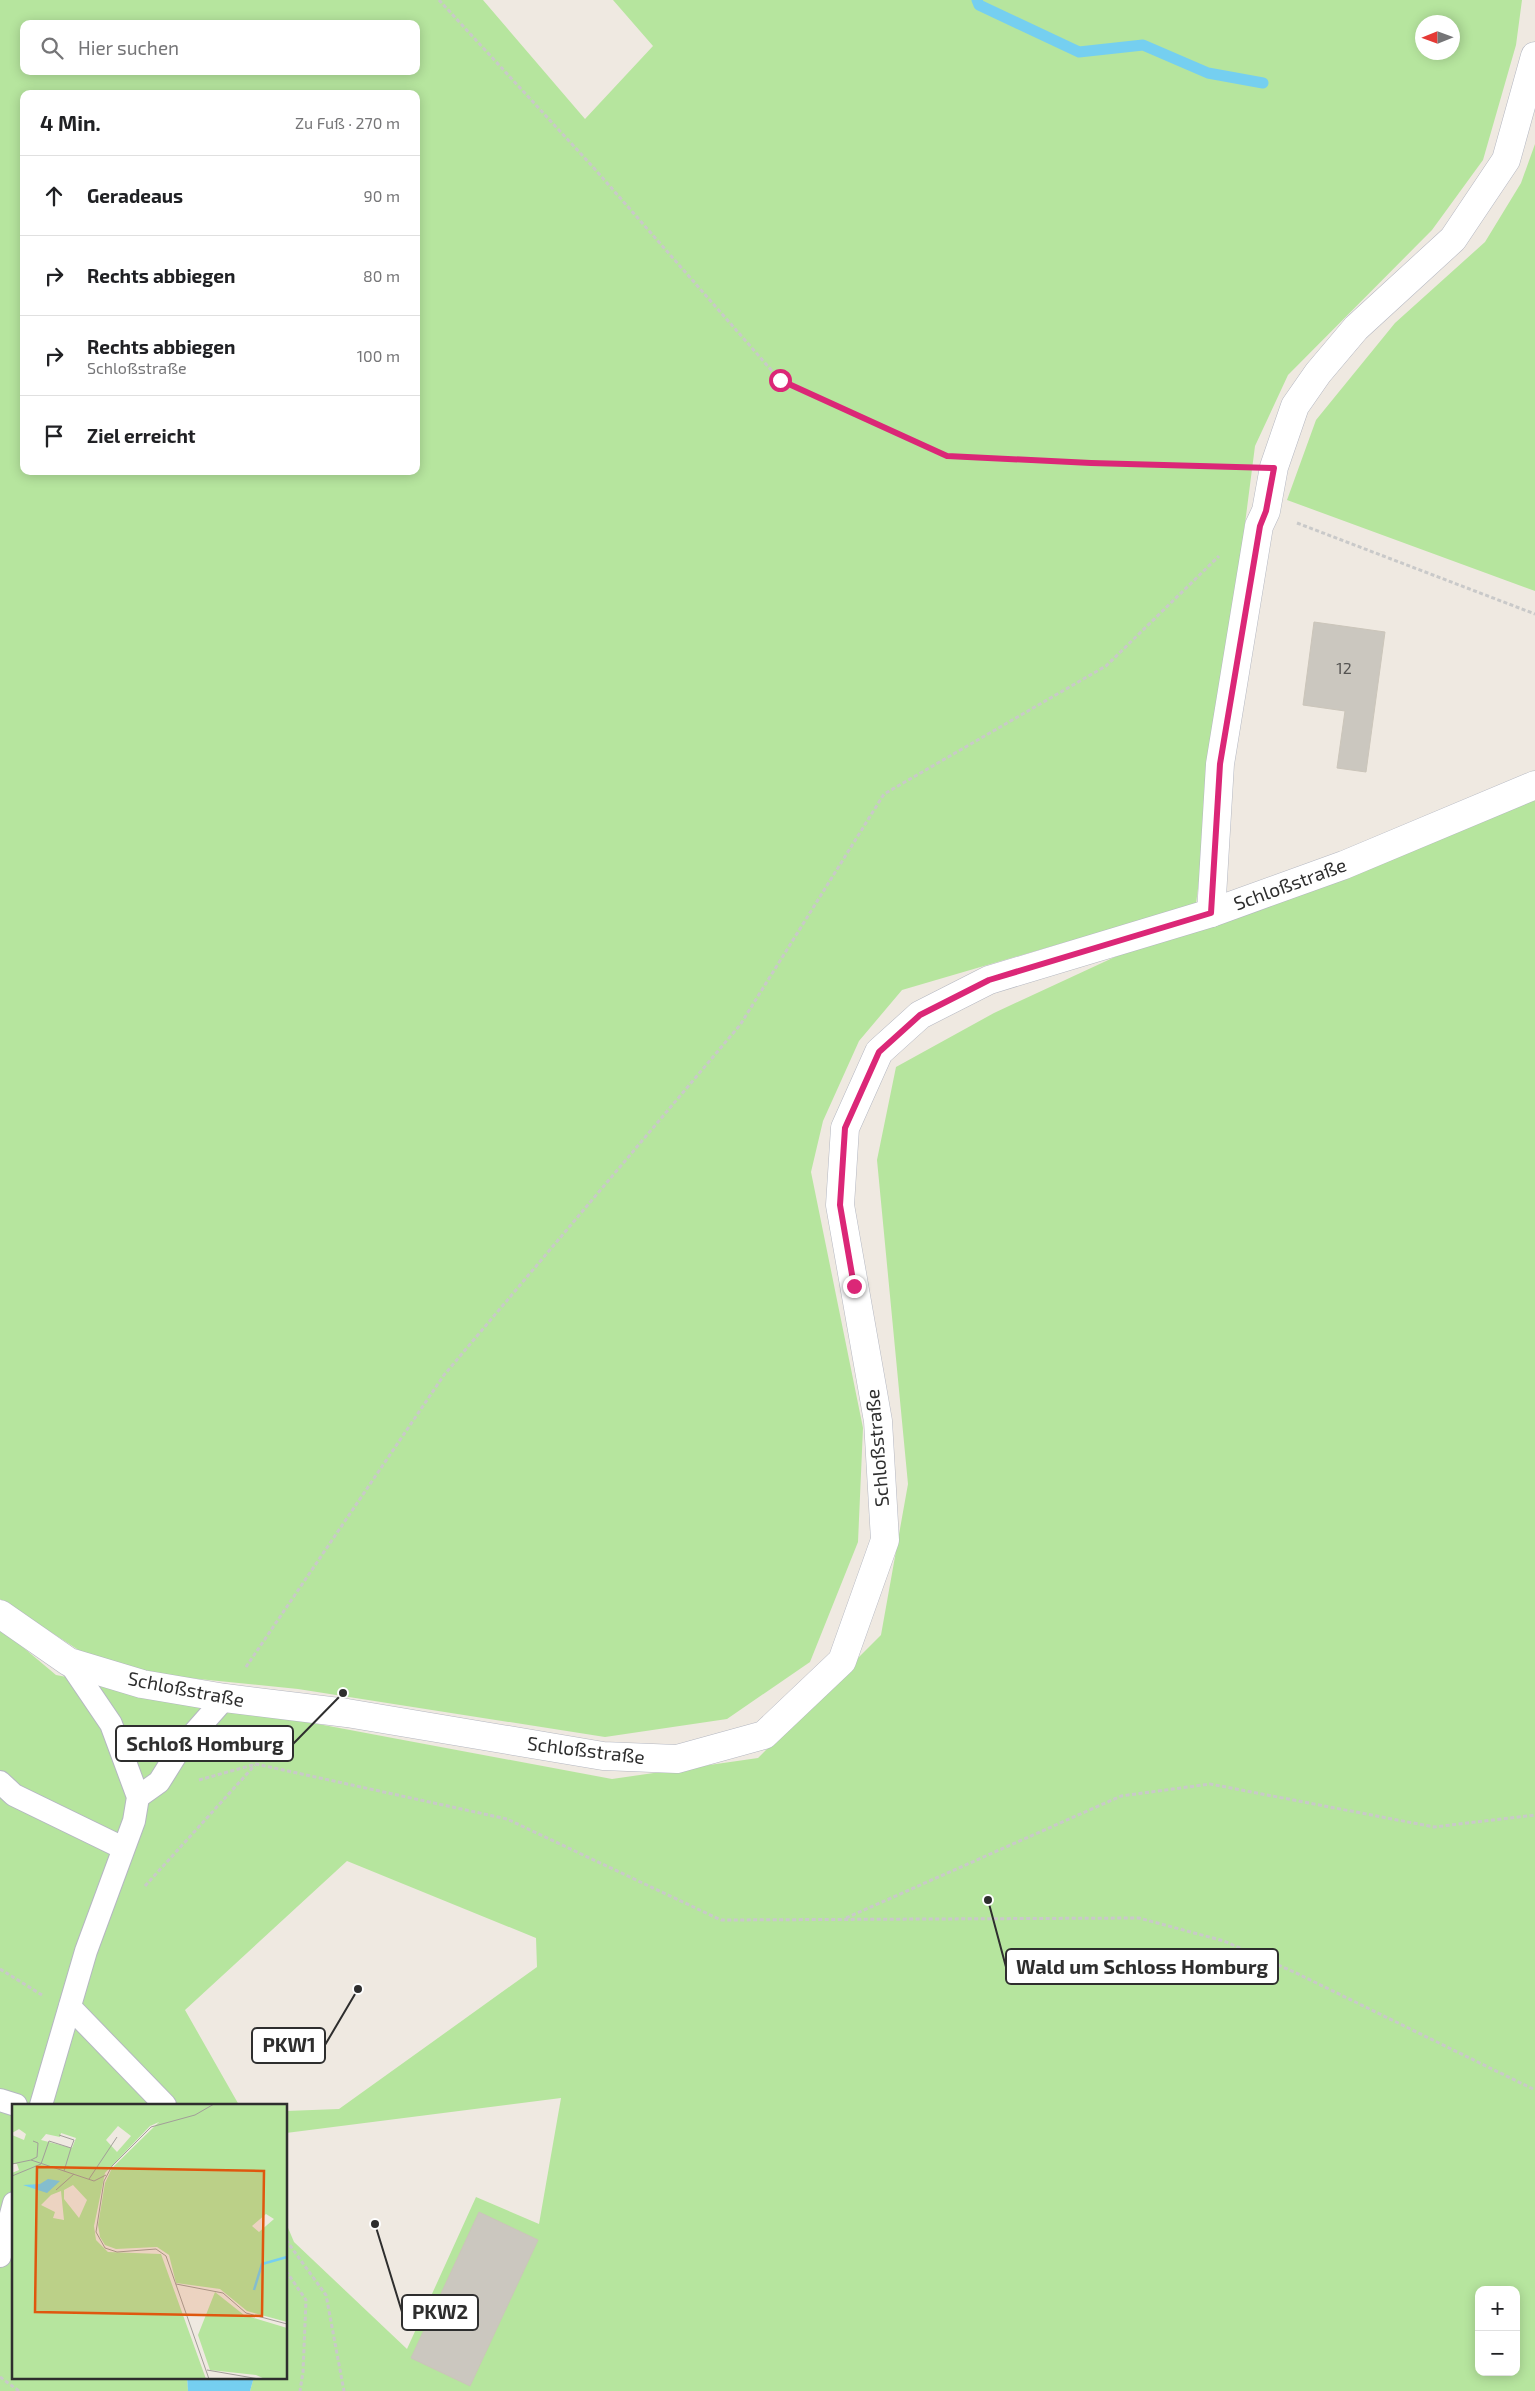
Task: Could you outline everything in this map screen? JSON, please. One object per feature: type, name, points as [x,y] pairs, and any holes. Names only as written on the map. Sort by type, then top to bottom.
[{"type":"street","points":[[1211,913],[1220,764],[1260,526],[1266,511],[1274,468],[1295,406],[1318,372],[1356,328],[1452,239],[1506,160],[1535,56]]},
{"type":"street","name":"Schloßstraße","points":[[0,1614],[69,1662],[142,1684],[225,1698],[347,1713],[603,1756],[677,1759],[764,1736],[842,1661],[885,1540],[878,1421],[840,1205],[845,1128],[879,1052],[920,1015],[989,980],[1211,913],[1344,865],[1535,785]]},
{"type":"lane","points":[[41,2104],[86,1951],[134,1821],[138,1797],[111,1724],[69,1662]]},
{"type":"lane","points":[[138,1797],[159,1782],[179,1750],[225,1698]]},
{"type":"lane","points":[[0,1782],[14,1795],[123,1848]]},
{"type":"lane","points":[[70,2007],[164,2104]]},
{"type":"lane","points":[[0,2100],[13,2104]]},
{"type":"lane","points":[[0,2256],[12,2211]]},
{"type":"path","points":[[439,0],[593,167],[780,380],[947,456],[1091,463],[1274,468]]},
{"type":"path","points":[[1266,511],[1535,614]]},
{"type":"path","points":[[225,1698],[444,1375],[740,1025],[884,794],[1106,666],[1224,551]]},
{"type":"path","points":[[192,1782],[256,1764],[507,1819],[720,1920],[1139,1918],[1224,1941],[1294,1972],[1535,2090]]},
{"type":"path","points":[[138,1894],[256,1764]]},
{"type":"path","points":[[843,1920],[1121,1796],[1210,1784],[1434,1826],[1535,1815]]},
{"type":"path","points":[[0,1969],[39,1994],[70,2007]]},
{"type":"path","points":[[288,2243],[326,2295],[344,2391]]},
{"type":"path","points":[[288,2275],[306,2300],[303,2372],[300,2391]]},
{"type":"path","points":[[0,2377],[19,2391]]},
{"type":"green space","points":[[0,0],[483,0],[585,119],[653,46],[613,0],[1522,0],[1516,45],[1483,160],[1432,230],[1288,375],[1255,446],[1196,904],[902,990],[859,1041],[823,1121],[811,1172],[863,1428],[858,1542],[810,1662],[727,1719],[605,1737],[298,1689],[159,1675],[80,1651],[0,1599]]},
{"type":"green space","points":[[1535,144],[1535,591],[1287,500],[1316,420],[1395,323],[1485,242],[1521,183]]},
{"type":"green space","points":[[1535,788],[1535,2391],[250,2391],[254,2378],[288,2378],[288,2228],[294,2242],[407,2349],[476,2197],[539,2224],[561,2098],[288,2133],[288,2111],[339,2109],[537,1967],[536,1938],[347,1861],[185,2010],[238,2104],[12,2104],[12,2378],[187,2378],[188,2391],[0,2391],[0,1628],[56,1675],[612,1779],[758,1758],[881,1635],[908,1484],[877,1160],[896,1067],[994,1013],[1145,943]]},
{"type":"water","points":[[187,2378],[254,2378],[250,2391],[188,2391]]},
{"type":"building","points":[[1314,622],[1385,632],[1366,772],[1337,768],[1345,711],[1303,705]]},
{"type":"building","points":[[479,2212],[538,2240],[470,2386],[411,2358]]},
{"type":"waterway","points":[[977,0],[979,5],[1079,52],[1143,45],[1208,73],[1263,83]]},
{"type":"place","name":"Schloß Homburg","points":[[343,1693]]},
{"type":"place","name":"Wald um Schloss Homburg","points":[[988,1900]]},
{"type":"place","name":"PKW1","points":[[358,1989]]},
{"type":"place","name":"PKW2","points":[[375,2224]]},
{"type":"route","points":[[780,380],[947,456],[1091,463],[1193,464],[1274,468],[1266,511],[1260,526],[1220,764],[1211,913],[989,980],[920,1015],[879,1052],[845,1128],[840,1205],[854,1286]]}]
